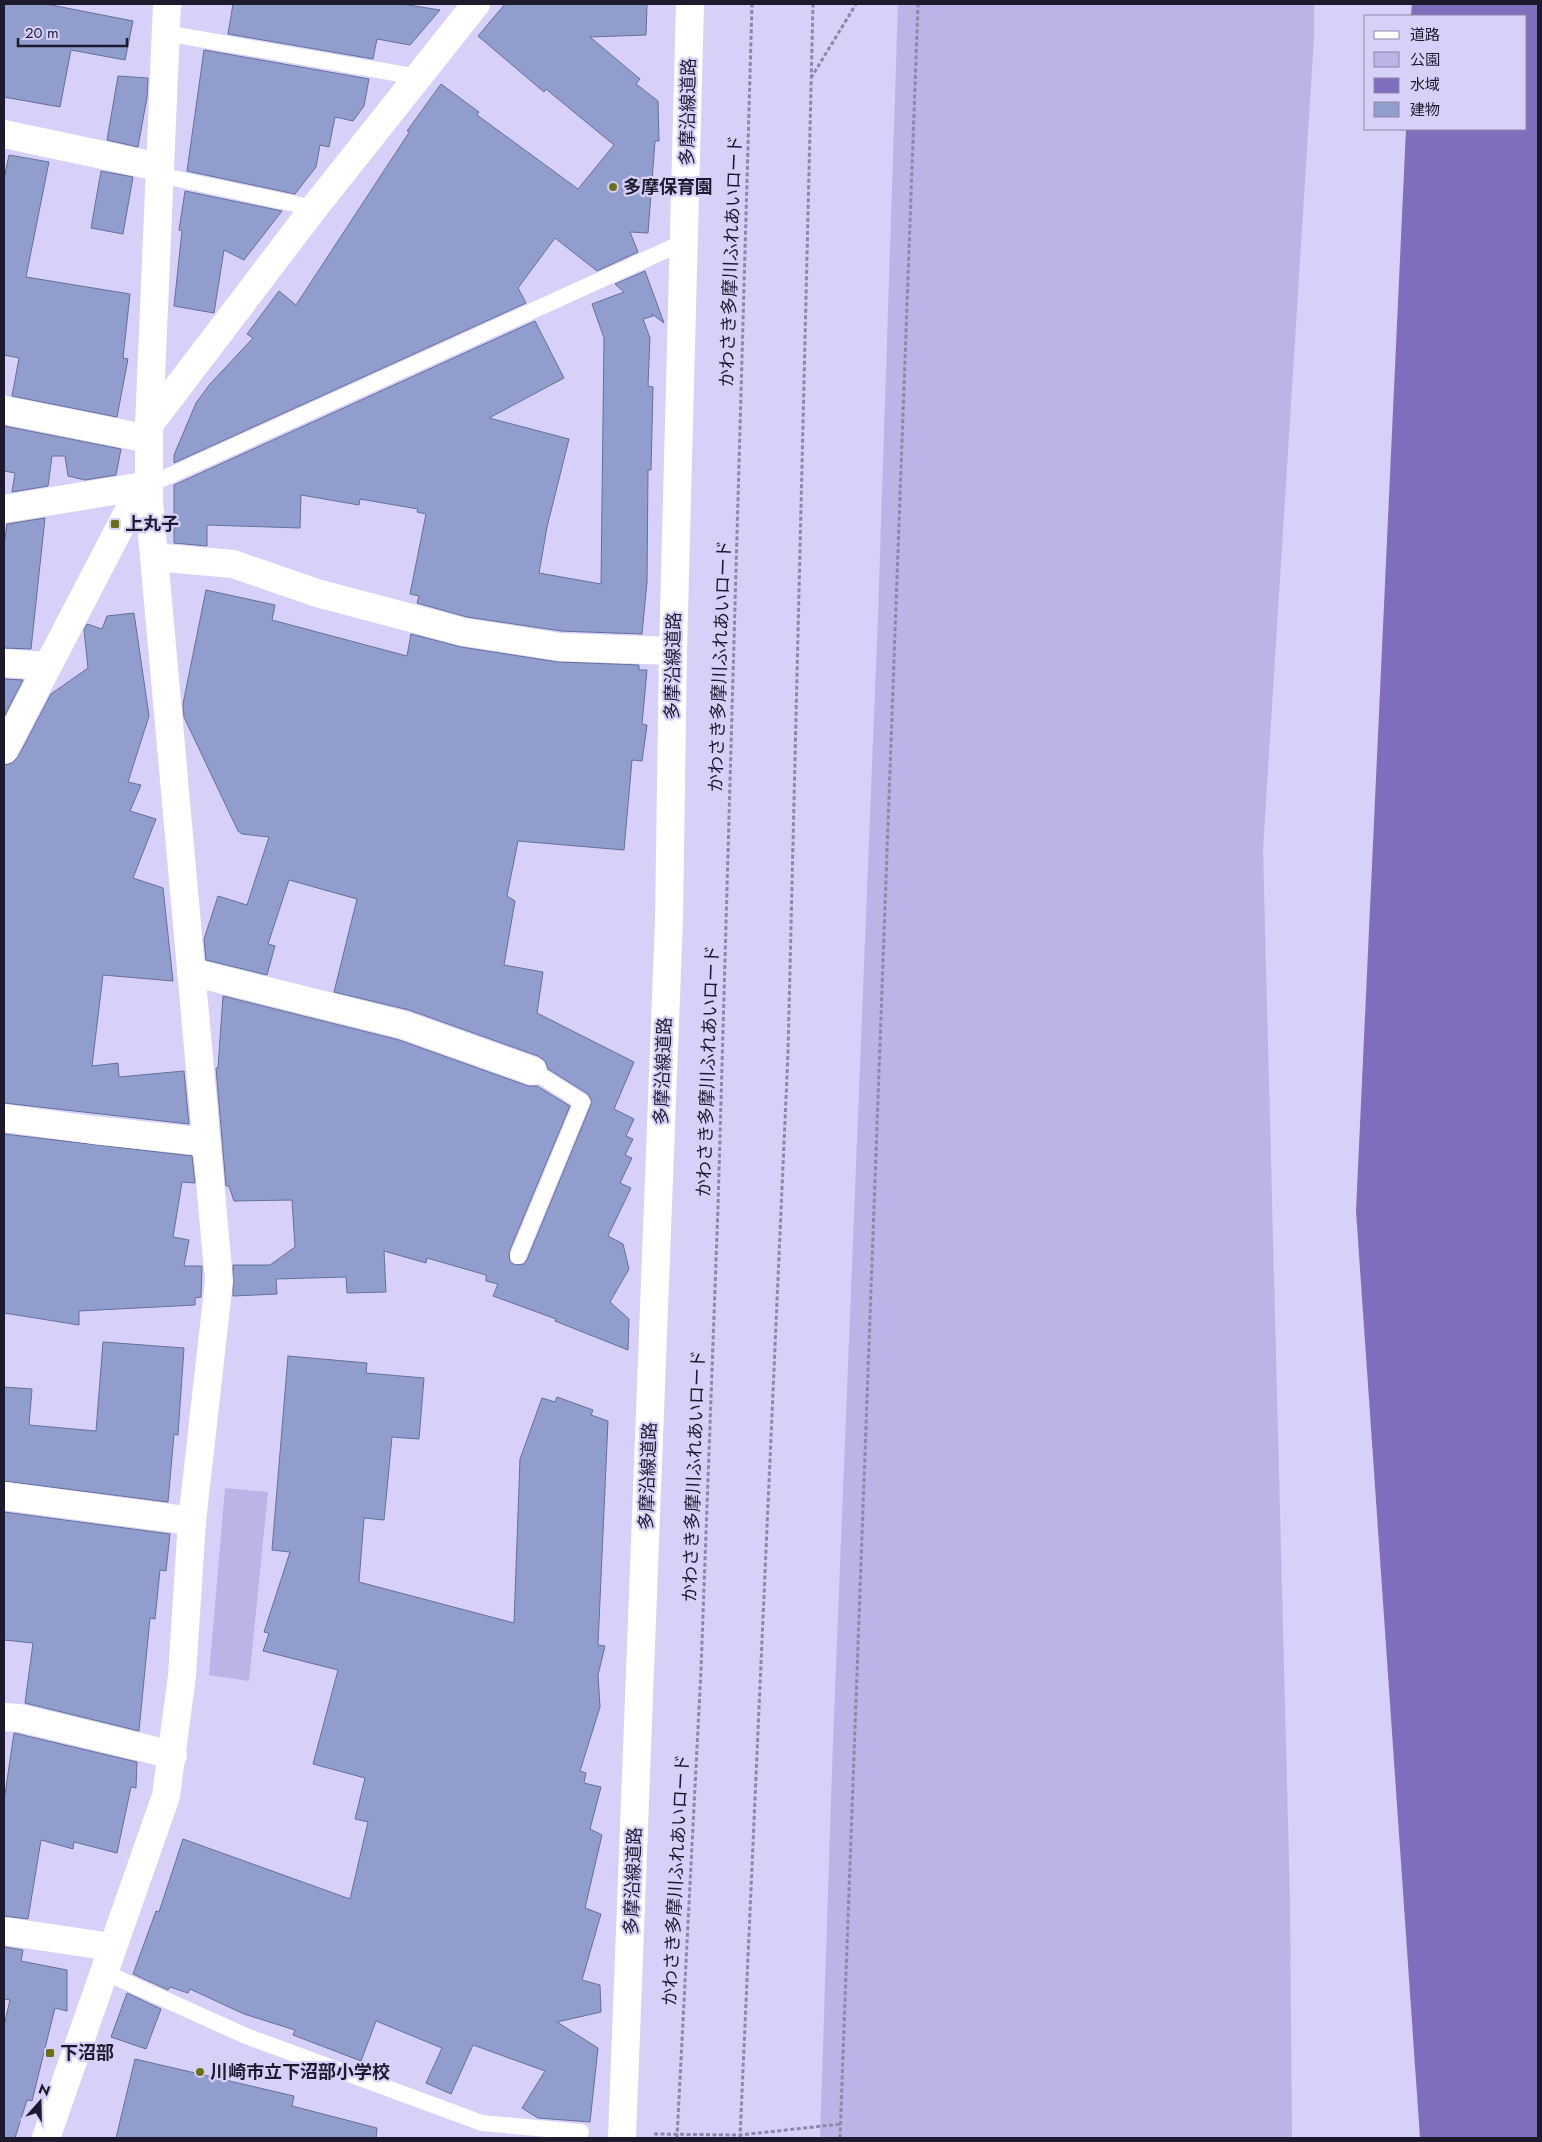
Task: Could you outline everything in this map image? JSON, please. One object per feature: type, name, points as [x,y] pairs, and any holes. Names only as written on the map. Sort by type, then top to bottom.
[{"type":"street","points":[[46,2138],[166,1796],[173,1755],[182,1676],[192,1521],[220,1281],[148,485],[167,4]]},
{"type":"street","points":[[149,432],[314,208],[476,4]]},
{"type":"street","name":"多摩沿線道路","points":[[622,2138],[669,919],[673,651],[690,4]]},
{"type":"street","points":[[4,134],[159,171]]},
{"type":"street","points":[[4,410],[149,432]]},
{"type":"street","points":[[4,509],[148,485]]},
{"type":"street","points":[[4,750],[128,512],[148,485]]},
{"type":"street","points":[[154,558],[233,564],[317,593],[464,632],[560,647],[673,651]]},
{"type":"street","points":[[4,663],[48,666]]},
{"type":"street","points":[[191,972],[404,1026],[533,1070]]},
{"type":"street","points":[[4,1118],[206,1142]]},
{"type":"street","points":[[4,1496],[192,1521]]},
{"type":"street","points":[[4,1717],[20,1718],[173,1755]]},
{"type":"street","points":[[4,1931],[108,1959]]},
{"type":"lane","points":[[165,33],[418,77]]},
{"type":"lane","points":[[159,171],[314,208]]},
{"type":"lane","points":[[148,485],[684,242]]},
{"type":"lane","points":[[518,1256],[582,1102],[533,1070]]},
{"type":"lane","points":[[108,1959],[246,2036],[482,2123],[581,2132]]},
{"type":"path","name":"かわさき多摩川ふれあいロード","points":[[678,2137],[701,1670],[718,1197],[752,4]]},
{"type":"path","points":[[740,2137],[788,1053],[812,4]]},
{"type":"path","points":[[811,79],[856,4]]},
{"type":"path","points":[[840,2138],[918,4]]},
{"type":"path","points":[[678,2137],[740,2137],[841,2124]]},
{"type":"green space","points":[[898,4],[1314,4],[1314,38],[1263,849],[1290,1900],[1292,2138],[820,2138],[833,1741],[878,616]]},
{"type":"green space","points":[[225,1488],[268,1492],[249,1681],[209,1675]]},
{"type":"water","points":[[1412,4],[1538,4],[1538,2138],[1420,2138],[1356,1211],[1406,130],[1527,130],[1527,15],[1411,15]]},
{"type":"building","points":[[4,4],[46,4],[133,21],[125,60],[71,50],[60,107],[4,97]]},
{"type":"building","points":[[233,4],[402,4],[440,10],[410,45],[377,39],[373,59],[228,34]]},
{"type":"building","points":[[505,4],[647,4],[646,35],[590,37],[640,79],[636,84],[658,101],[659,141],[655,141],[648,233],[630,232],[638,252],[597,271],[555,238],[518,288],[526,303],[174,463],[174,455],[196,403],[210,384],[253,338],[247,334],[279,291],[296,305],[410,131],[407,131],[441,84],[479,112],[477,115],[578,189],[614,145],[546,89],[544,92],[478,36]]},
{"type":"building","points":[[204,50],[369,79],[364,106],[353,121],[335,117],[329,147],[320,145],[316,167],[295,194],[187,171]]},
{"type":"building","points":[[118,76],[148,78],[147,97],[138,147],[107,140]]},
{"type":"building","points":[[9,155],[49,162],[26,277],[130,294],[123,358],[128,359],[117,417],[12,396],[19,358],[4,355],[4,179]]},
{"type":"building","points":[[101,171],[133,177],[123,234],[91,228]]},
{"type":"building","points":[[185,191],[282,211],[244,260],[224,250],[214,313],[174,306],[182,231],[179,230]]},
{"type":"building","points":[[645,271],[664,323],[652,314],[653,316],[643,319],[650,338],[648,386],[653,387],[651,470],[648,470],[647,582],[642,634],[561,631],[467,617],[417,603],[419,596],[410,594],[426,514],[417,512],[418,509],[360,499],[359,505],[301,495],[300,528],[207,525],[207,546],[174,543],[174,485],[535,321],[564,378],[489,418],[569,439],[547,527],[539,573],[601,584],[604,338],[592,304],[624,292],[615,284]]},
{"type":"building","points":[[4,426],[121,449],[116,475],[85,480],[68,476],[65,456],[52,456],[48,486],[12,492],[15,473],[4,471]]},
{"type":"building","points":[[45,518],[31,649],[4,648],[4,544],[7,524]]},
{"type":"building","points":[[206,590],[275,605],[272,620],[407,656],[411,634],[461,647],[558,662],[639,665],[639,670],[647,670],[642,724],[647,725],[642,761],[632,760],[624,850],[518,841],[507,896],[515,901],[504,965],[543,972],[537,1013],[634,1062],[614,1109],[634,1119],[626,1136],[633,1139],[625,1155],[632,1158],[620,1183],[631,1188],[608,1236],[623,1244],[629,1269],[610,1302],[629,1319],[628,1350],[555,1321],[556,1319],[493,1296],[498,1284],[486,1281],[486,1275],[427,1258],[426,1263],[384,1251],[386,1292],[347,1293],[346,1277],[276,1279],[277,1294],[233,1296],[233,1265],[270,1265],[295,1247],[292,1200],[234,1201],[229,1186],[226,1186],[216,1068],[218,1068],[223,996],[399,1040],[528,1086],[537,1086],[570,1106],[509,1252],[510,1262],[515,1265],[524,1264],[527,1260],[592,1102],[588,1094],[548,1069],[545,1061],[538,1056],[409,1010],[334,992],[357,899],[289,880],[268,944],[275,946],[267,975],[206,960],[204,939],[218,896],[247,905],[269,837],[242,834],[238,831],[184,717],[183,704]]},
{"type":"building","points":[[134,613],[149,716],[128,782],[141,785],[130,811],[156,819],[133,878],[163,888],[173,981],[103,975],[92,1066],[118,1063],[119,1077],[184,1071],[189,1124],[4,1103],[4,765],[12,763],[18,757],[51,694],[88,668],[84,630],[87,624],[102,629],[107,616]]},
{"type":"building","points":[[4,679],[23,680],[4,717]]},
{"type":"building","points":[[4,1134],[192,1156],[195,1183],[182,1182],[173,1237],[189,1240],[184,1266],[202,1266],[201,1297],[195,1298],[195,1305],[79,1311],[79,1325],[4,1313]]},
{"type":"building","points":[[103,1342],[184,1348],[178,1435],[174,1434],[168,1502],[4,1481],[4,1387],[32,1389],[29,1425],[96,1431]]},
{"type":"building","points":[[288,1356],[367,1363],[366,1373],[424,1378],[419,1439],[392,1437],[384,1520],[364,1518],[359,1582],[514,1623],[520,1459],[542,1398],[555,1402],[557,1397],[593,1410],[591,1415],[608,1421],[598,1645],[605,1646],[598,1675],[600,1707],[580,1771],[586,1773],[584,1783],[601,1787],[590,1829],[602,1835],[585,1908],[601,1914],[582,1980],[600,1985],[601,2012],[557,2022],[598,2048],[590,2122],[538,2118],[522,2108],[545,2071],[473,2045],[451,2094],[426,2083],[442,2048],[376,2021],[361,2061],[293,2035],[295,2030],[244,2014],[190,1989],[188,1993],[170,1987],[168,1990],[133,1974],[156,1911],[159,1912],[183,1839],[350,1899],[368,1822],[355,1819],[365,1778],[313,1764],[338,1670],[263,1651],[269,1633],[264,1632],[290,1552],[272,1550]]},
{"type":"building","points":[[4,1512],[170,1534],[166,1571],[160,1570],[155,1619],[150,1618],[139,1731],[25,1703],[33,1643],[4,1640]]},
{"type":"building","points":[[14,1733],[137,1762],[136,1788],[131,1787],[117,1853],[74,1842],[73,1849],[41,1840],[28,1919],[4,1916],[4,1801]]},
{"type":"building","points":[[4,1947],[23,1950],[21,1961],[67,1970],[67,2011],[55,2008],[32,2101],[27,2100],[15,2138],[4,2138],[4,2026],[10,2000],[4,1999]]},
{"type":"building","points":[[127,1993],[161,2009],[146,2049],[111,2037]]},
{"type":"building","points":[[135,2059],[294,2096],[292,2106],[377,2128],[376,2138],[116,2138]]},
{"type":"place","name":"多摩保育園","points":[[613,187]]},
{"type":"place","name":"上丸子","points":[[115,524]]},
{"type":"place","name":"下沼部","points":[[50,2053]]},
{"type":"place","name":"川崎市立下沼部小学校","points":[[200,2072]]}]
